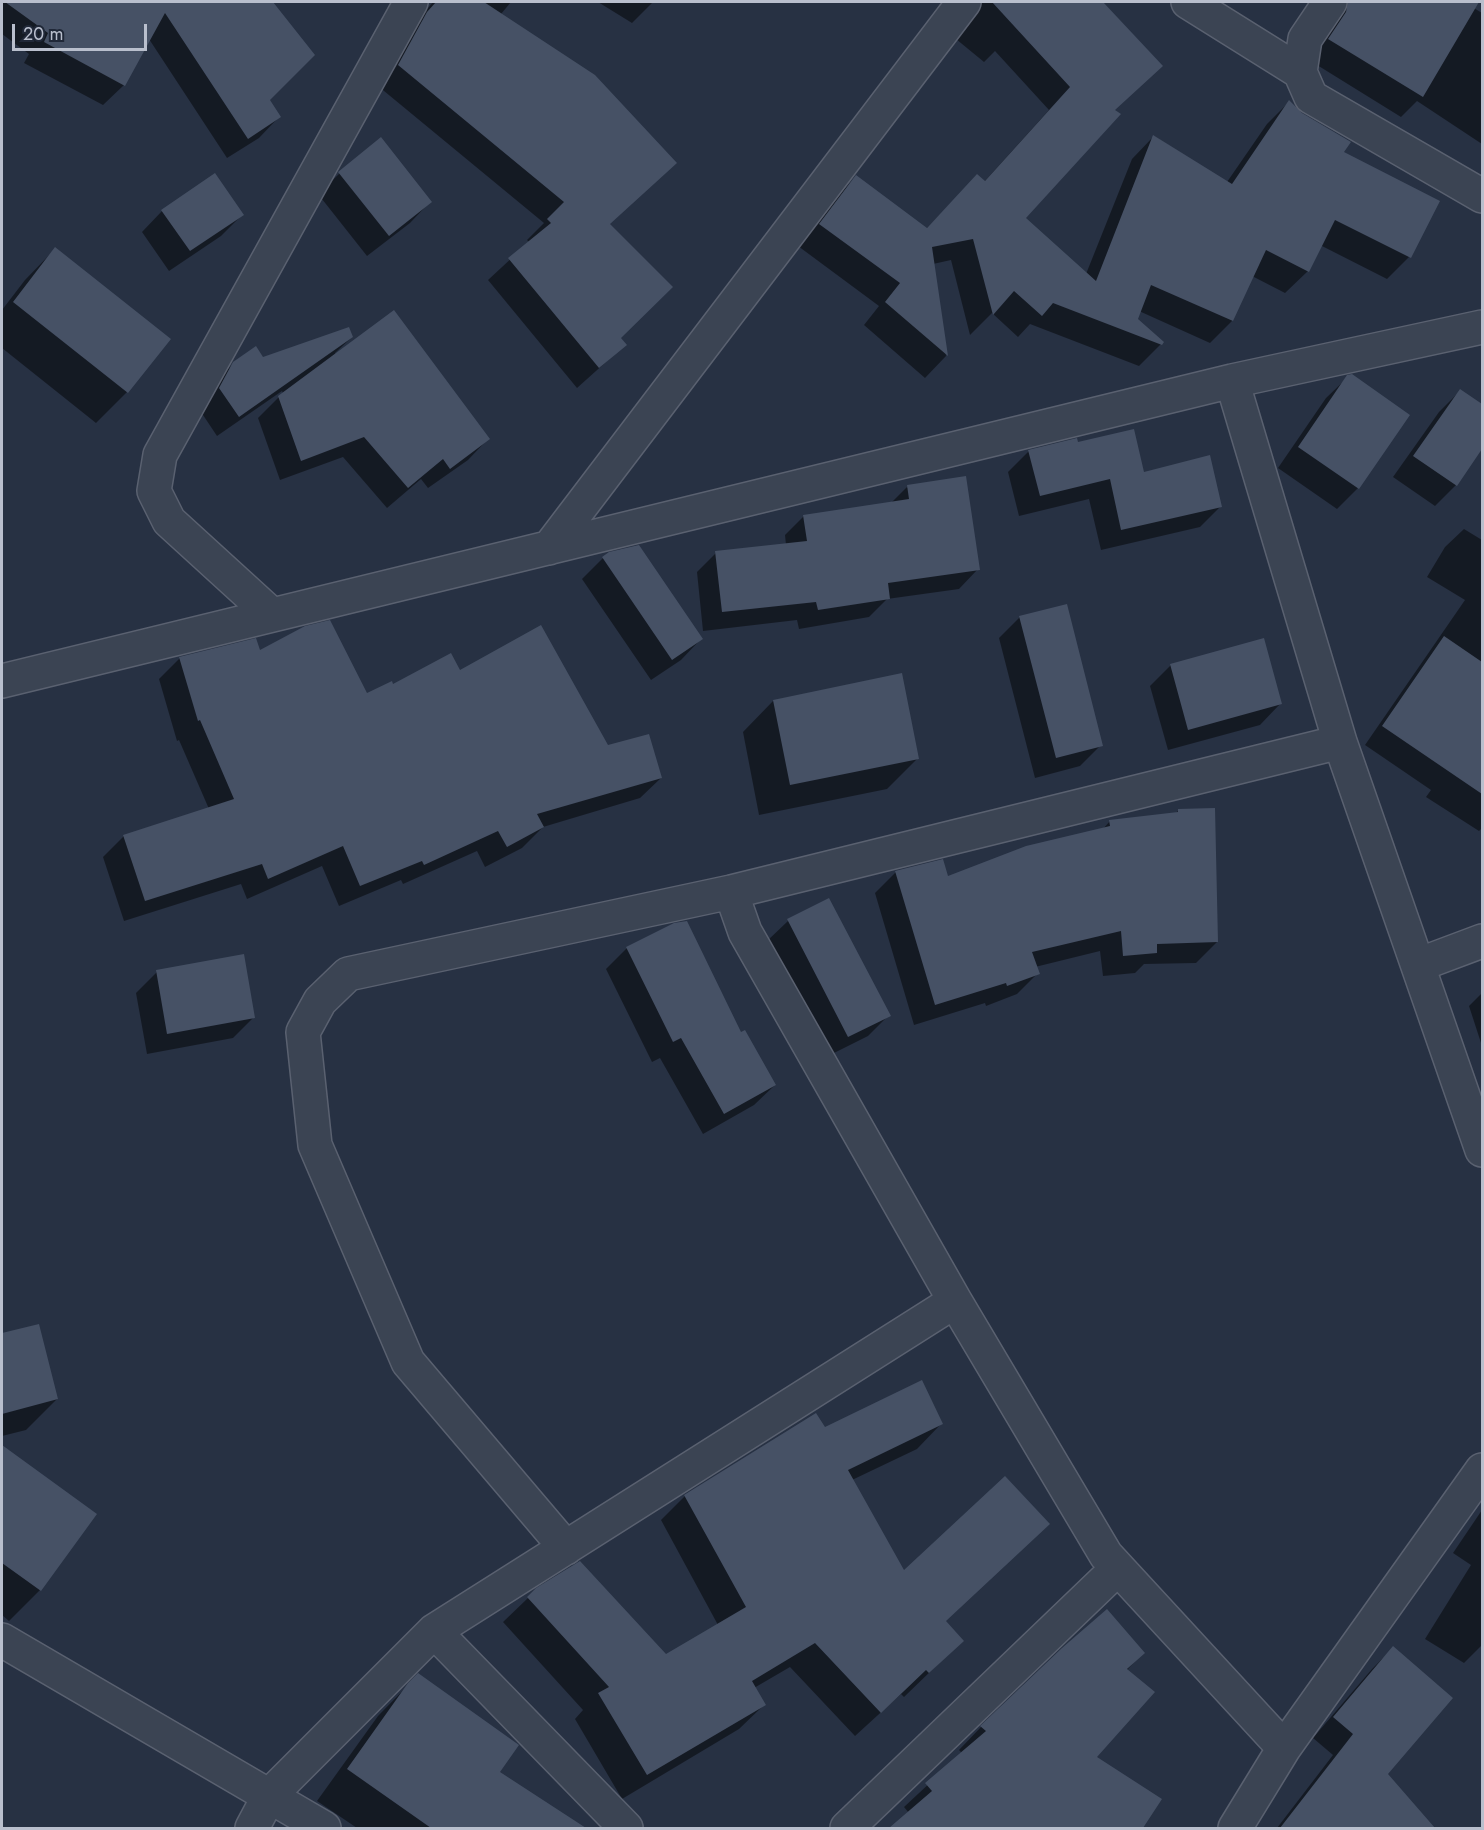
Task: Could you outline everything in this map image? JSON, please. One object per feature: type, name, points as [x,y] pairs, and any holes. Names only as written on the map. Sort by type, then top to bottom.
[{"type":"street","points":[[272,615],[169,521],[154,490],[160,455],[411,2]]},
{"type":"street","points":[[549,548],[964,2]]},
{"type":"street","points":[[1188,2],[1300,72]]},
{"type":"street","points":[[1330,2],[1305,39],[1300,72],[1311,97],[1482,196]]},
{"type":"street","points":[[2,681],[1232,381],[1482,327]]},
{"type":"street","points":[[1232,381],[1340,742],[1482,1150]]},
{"type":"street","points":[[566,1548],[408,1362],[315,1145],[303,1032],[320,1001],[348,974],[731,892],[1340,742]]},
{"type":"street","points":[[731,892],[745,932],[955,1301],[1106,1555],[1284,1748]]},
{"type":"street","points":[[1418,965],[1482,941]]},
{"type":"street","points":[[252,1828],[269,1796],[434,1631],[955,1301]]},
{"type":"street","points":[[1235,1828],[1284,1748],[1482,1470]]},
{"type":"street","points":[[847,1828],[1118,1568]]},
{"type":"street","points":[[434,1631],[626,1828]]},
{"type":"street","points":[[2,1640],[324,1828]]},
{"type":"building","points":[[5,2],[273,2],[315,55],[270,100],[281,117],[248,139],[165,13],[125,86],[44,42],[48,33]]},
{"type":"building","points":[[436,2],[484,2],[595,75],[677,163],[610,224],[673,287],[621,338],[627,345],[599,368],[508,258],[551,223],[547,219],[564,202],[398,65],[427,12]]},
{"type":"building","points":[[992,2],[1103,2],[1163,66],[1115,110],[1121,114],[1026,218],[1096,281],[1153,135],[1232,184],[1289,100],[1302,113],[1351,142],[1344,152],[1440,201],[1411,258],[1335,220],[1309,272],[1266,250],[1233,321],[1151,285],[1138,319],[1164,342],[1162,345],[1053,303],[1042,316],[1014,291],[993,315],[973,239],[932,247],[948,356],[885,302],[900,283],[819,224],[856,175],[927,228],[977,174],[985,181],[1070,87]]},
{"type":"building","points":[[1348,2],[1479,2],[1423,97],[1328,39],[1346,12]]},
{"type":"building","points":[[381,137],[432,202],[389,236],[338,172]]},
{"type":"building","points":[[215,173],[244,215],[190,251],[161,210]]},
{"type":"building","points":[[55,247],[171,339],[128,393],[13,302]]},
{"type":"building","points":[[394,310],[490,439],[450,469],[443,459],[408,488],[364,437],[301,461],[278,396]]},
{"type":"building","points":[[349,327],[353,337],[239,417],[219,388],[233,362],[256,346],[263,357]]},
{"type":"building","points":[[1352,374],[1410,415],[1359,489],[1298,447],[1347,375]]},
{"type":"building","points":[[1460,389],[1482,404],[1482,449],[1457,486],[1413,456]]},
{"type":"building","points":[[1134,429],[1144,472],[1210,455],[1222,507],[1121,530],[1110,479],[1040,496],[1028,450],[1077,438],[1078,442]]},
{"type":"building","points":[[966,476],[980,570],[888,583],[890,599],[818,610],[816,602],[722,612],[715,551],[807,541],[803,515],[909,499],[907,485]]},
{"type":"building","points":[[639,545],[703,639],[672,660],[602,557],[609,552]]},
{"type":"building","points":[[1067,604],[1103,746],[1056,758],[1019,616]]},
{"type":"building","points":[[330,620],[367,693],[392,681],[393,684],[451,653],[460,670],[541,625],[608,745],[649,734],[662,778],[537,814],[544,827],[507,847],[498,831],[424,865],[422,861],[360,886],[343,846],[268,879],[262,864],[145,901],[123,835],[234,799],[200,720],[198,721],[179,657],[256,638],[260,650],[305,626]]},
{"type":"building","points":[[1444,636],[1482,662],[1482,794],[1382,726]]},
{"type":"building","points":[[1264,638],[1282,704],[1188,730],[1170,664]]},
{"type":"building","points":[[902,673],[919,759],[790,785],[773,700]]},
{"type":"building","points":[[1215,808],[1218,942],[1157,944],[1157,953],[1123,956],[1121,931],[1032,952],[1040,974],[1007,986],[1006,983],[935,1005],[895,871],[943,859],[948,876],[1026,846],[1110,826],[1109,820],[1178,812],[1178,809]]},
{"type":"building","points":[[829,898],[891,1016],[848,1037],[787,919]]},
{"type":"building","points":[[687,921],[741,1032],[745,1030],[776,1085],[724,1114],[681,1038],[673,1042],[626,947],[674,923]]},
{"type":"building","points":[[244,954],[255,1018],[167,1034],[156,970]]},
{"type":"building","points":[[39,1324],[58,1399],[2,1414],[2,1333]]},
{"type":"building","points":[[922,1380],[943,1424],[848,1470],[904,1570],[1005,1476],[1050,1524],[946,1621],[964,1641],[929,1673],[926,1670],[881,1713],[815,1643],[752,1681],[766,1705],[647,1775],[598,1693],[609,1687],[527,1597],[536,1588],[580,1561],[666,1654],[746,1607],[684,1495],[816,1413],[825,1427]]},
{"type":"building","points":[[2,1445],[97,1514],[41,1591],[2,1563]]},
{"type":"building","points":[[1107,1609],[1145,1653],[1127,1669],[1155,1692],[1097,1757],[1162,1799],[1143,1828],[889,1828],[932,1791],[925,1783],[986,1731],[980,1726],[1062,1648]]},
{"type":"building","points":[[1393,1646],[1453,1698],[1388,1774],[1435,1828],[1280,1828],[1353,1734],[1333,1717]]},
{"type":"building","points":[[418,1673],[519,1745],[500,1772],[586,1828],[431,1828],[347,1769],[408,1683]]}]
